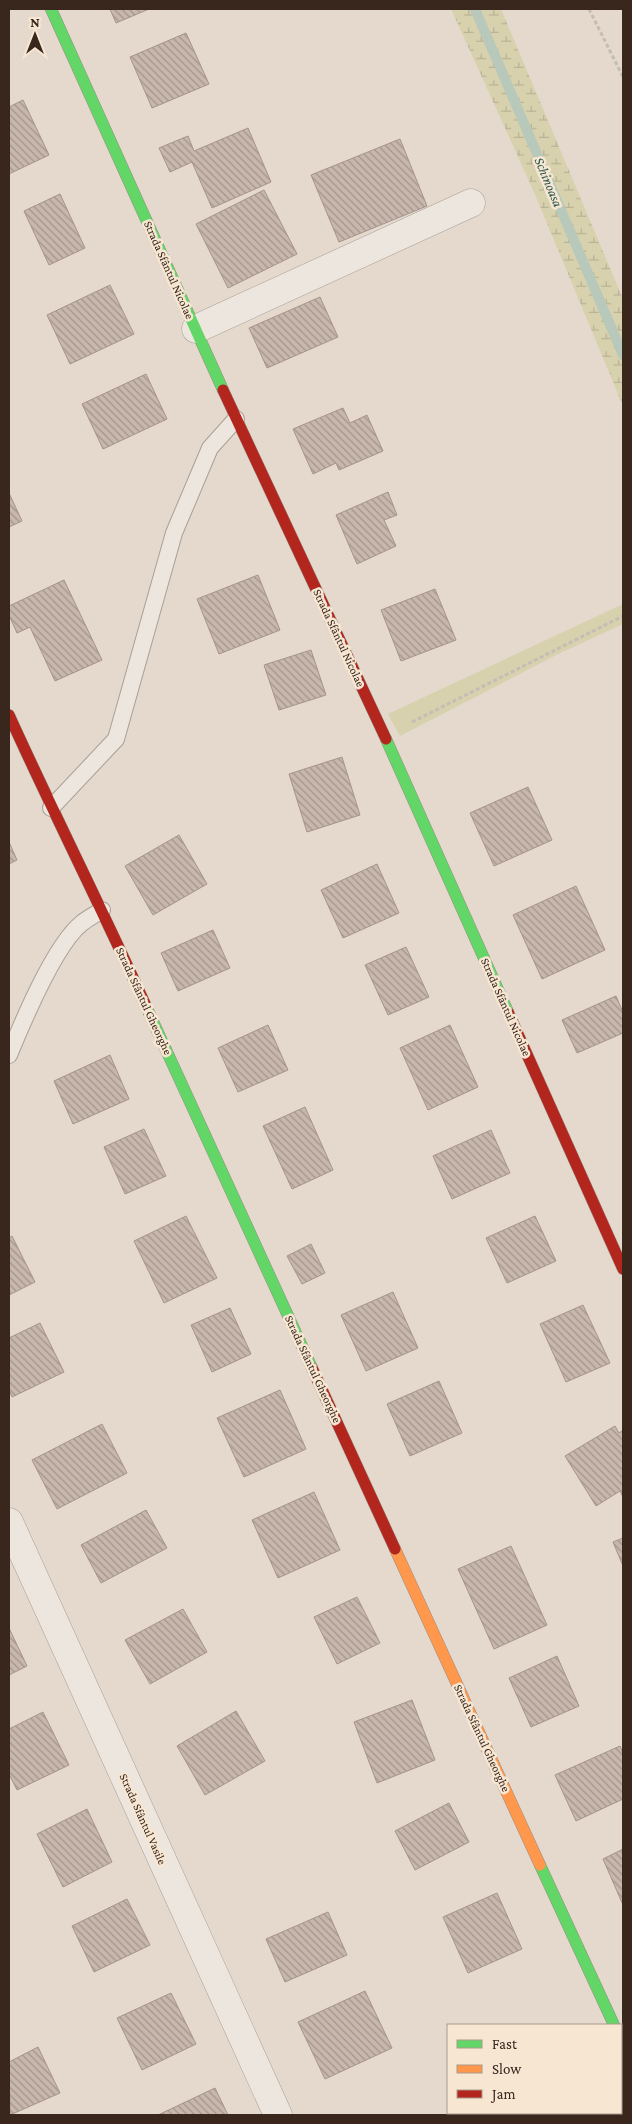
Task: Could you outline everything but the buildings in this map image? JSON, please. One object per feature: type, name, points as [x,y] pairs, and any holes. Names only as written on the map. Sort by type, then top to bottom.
[{"type":"street","name":"Strada Sfântul Nicolae","points":[[51,9],[236,419],[385,736],[623,1269]]},
{"type":"street","points":[[196,329],[471,203]]},
{"type":"street","name":"Strada Sfântul Gheorghe","points":[[9,715],[51,808],[102,910],[614,2024]]},
{"type":"street","name":"Strada Sfântul Vasile","points":[[9,1522],[278,2115]]},
{"type":"lane","points":[[51,808],[116,739],[174,533],[210,448],[236,419]]},
{"type":"lane","points":[[9,1055],[22,1024],[62,946],[82,923],[102,910]]},
{"type":"path","points":[[589,9],[623,77]]},
{"type":"path","points":[[385,736],[623,616]]},
{"type":"green space","points":[[451,9],[501,9],[623,299],[623,406],[534,192]]},
{"type":"green space","points":[[623,604],[623,624],[558,654],[400,736],[388,714]]},
{"type":"waterway","name":"Schinoasa","points":[[475,9],[623,355]]},
{"type":"traffic: fast","points":[[51,9],[223,390]]},
{"type":"traffic: fast","points":[[386,739],[508,1012]]},
{"type":"traffic: fast","points":[[145,1004],[312,1368]]},
{"type":"traffic: fast","points":[[540,1865],[614,2024]]},
{"type":"traffic: slow","points":[[395,1549],[540,1865]]},
{"type":"traffic: jam","points":[[223,390],[386,739]]},
{"type":"traffic: jam","points":[[9,715],[145,1004]]},
{"type":"traffic: jam","points":[[508,1012],[623,1269]]},
{"type":"traffic: jam","points":[[312,1368],[395,1549]]}]
